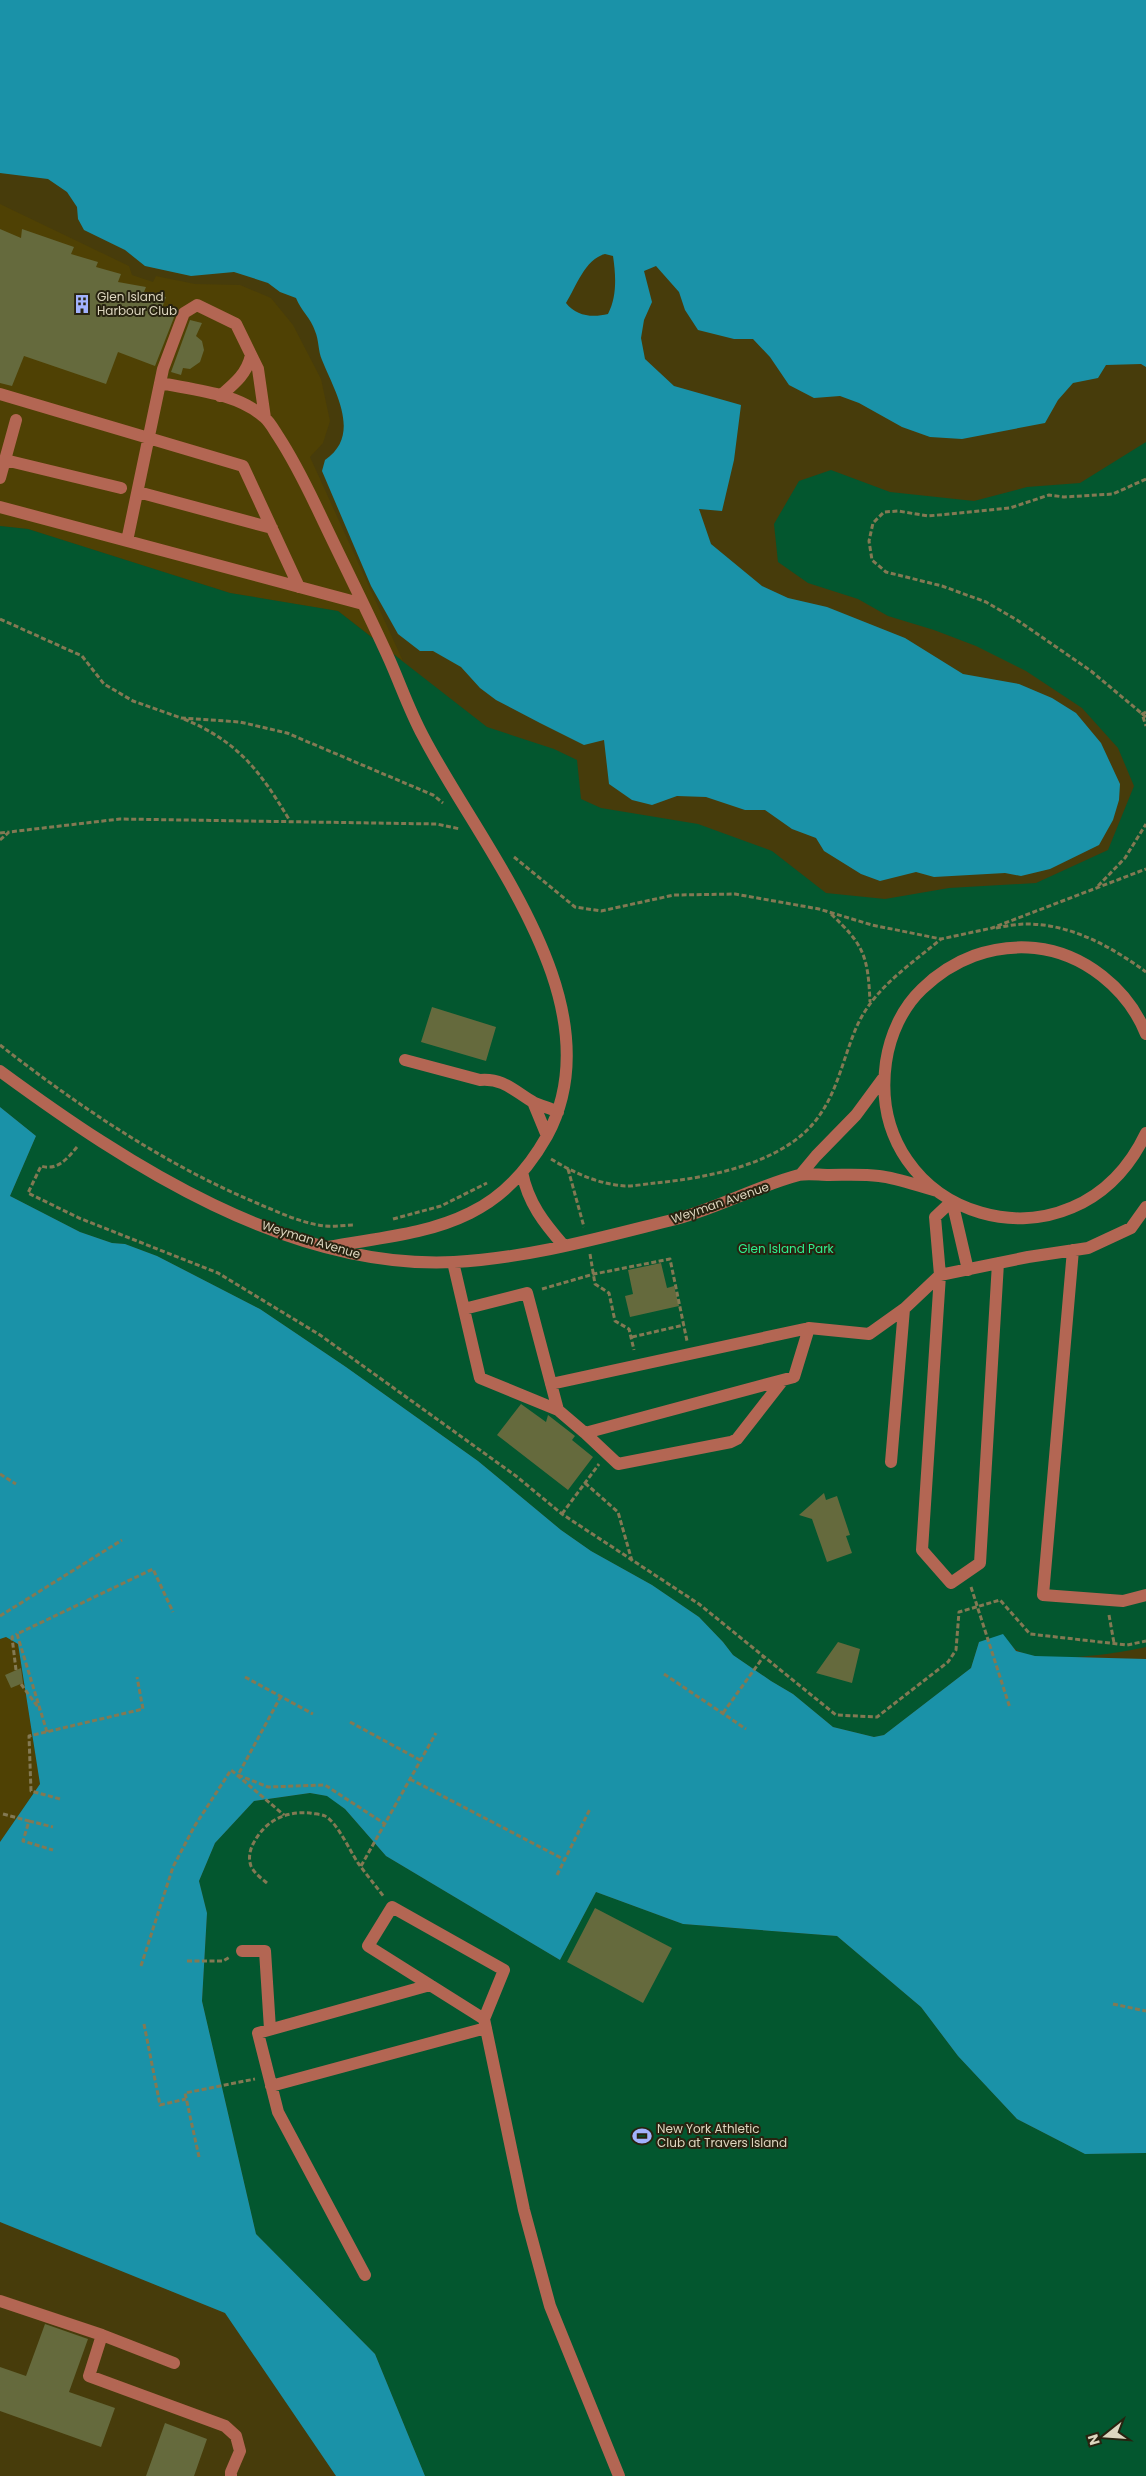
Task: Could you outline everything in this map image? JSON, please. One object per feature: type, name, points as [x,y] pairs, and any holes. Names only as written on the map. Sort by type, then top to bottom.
[{"type":"street","points":[[127,541],[163,369],[184,313],[197,305],[236,324],[258,369],[265,418]]},
{"type":"street","points":[[220,396],[240,378],[249,366],[251,355]]},
{"type":"street","points":[[160,383],[238,401],[265,418],[293,458],[363,604],[422,736],[482,834],[537,940],[560,1002],[567,1054],[567,1074],[558,1112],[547,1136],[522,1172],[488,1203],[461,1217],[406,1234],[328,1247]]},
{"type":"street","points":[[0,394],[243,466],[300,587]]},
{"type":"street","points":[[0,478],[16,420]]},
{"type":"street","points":[[5,460],[121,488]]},
{"type":"street","points":[[138,492],[272,528]]},
{"type":"street","points":[[0,507],[363,604]]},
{"type":"street","points":[[1146,1034],[1126,998],[1105,978],[1083,963],[1057,952],[1036,948],[1006,948],[975,954],[952,965],[918,992],[894,1032],[888,1052],[884,1077],[886,1106],[900,1146],[922,1178],[952,1201],[990,1216],[1008,1218],[1048,1216],[1070,1209],[1092,1198],[1118,1177],[1137,1152],[1146,1132]]},
{"type":"street","points":[[405,1060],[480,1080],[492,1079],[506,1083],[533,1102],[558,1112]]},
{"type":"street","name":"Weyman Avenue","points":[[0,1071],[113,1148],[173,1184],[244,1218],[328,1247],[374,1258],[453,1262],[480,1260],[564,1246],[691,1215],[801,1174]]},
{"type":"street","points":[[801,1174],[856,1115],[884,1077]]},
{"type":"street","points":[[533,1102],[547,1136]]},
{"type":"street","points":[[522,1172],[530,1201],[547,1227],[564,1246]]},
{"type":"street","points":[[801,1174],[882,1176],[937,1191]]},
{"type":"street","points":[[952,1201],[935,1217],[940,1275],[922,1550],[951,1583],[980,1563],[998,1263]]},
{"type":"street","points":[[952,1201],[968,1270]]},
{"type":"street","points":[[551,1384],[809,1328],[869,1334],[904,1309],[940,1275],[1088,1248],[1131,1228],[1146,1207]]},
{"type":"street","points":[[1073,1250],[1043,1595],[1123,1601],[1146,1595]]},
{"type":"street","points":[[453,1262],[480,1378],[558,1410],[618,1464],[731,1442],[737,1439],[783,1380]]},
{"type":"street","points":[[464,1308],[527,1293],[558,1410]]},
{"type":"street","points":[[891,1462],[904,1309]]},
{"type":"street","points":[[585,1433],[794,1377],[809,1328]]},
{"type":"street","points":[[485,2024],[430,1985],[368,1946],[392,1907],[504,1970],[485,2024],[524,2210],[550,2306],[618,2476]]},
{"type":"street","points":[[242,1951],[265,1951],[270,2029]]},
{"type":"street","points":[[365,2275],[278,2112],[258,2033],[430,1985]]},
{"type":"street","points":[[270,2081],[485,2024]]},
{"type":"street","points":[[0,2301],[102,2335],[174,2363]]},
{"type":"street","points":[[102,2335],[89,2376],[225,2426],[236,2436],[240,2451],[231,2472],[232,2476]]},
{"type":"path","points":[[1146,479],[1112,494],[1064,498],[1049,495],[1010,508],[928,516],[898,511],[884,512],[873,523],[869,540],[872,560],[886,572],[942,586],[986,602],[1017,620],[1091,670],[1145,714],[1146,726]]},
{"type":"path","points":[[0,619],[82,656],[104,684],[133,701],[211,731],[245,757],[266,780],[290,821]]},
{"type":"path","points":[[181,718],[240,722],[287,733],[434,795],[447,806]]},
{"type":"path","points":[[0,833],[120,818],[437,824],[482,834]]},
{"type":"path","points":[[1098,886],[1125,858],[1146,824]]},
{"type":"path","points":[[0,840],[9,832]]},
{"type":"path","points":[[510,854],[575,907],[601,911],[674,895],[735,894],[830,912],[872,925],[941,939],[992,928],[1026,924],[1054,927],[1093,939],[1128,959],[1146,972]]},
{"type":"path","points":[[992,928],[1146,869]]},
{"type":"path","points":[[830,912],[861,946],[869,976],[870,1003]]},
{"type":"path","points":[[549,1157],[591,1180],[626,1186],[695,1179],[774,1154],[798,1139],[819,1117],[830,1096],[858,1024],[870,1003],[883,988],[941,939]]},
{"type":"path","points":[[0,1045],[48,1082],[188,1170],[289,1217],[324,1226],[359,1225]]},
{"type":"path","points":[[77,1148],[58,1166],[48,1168],[41,1166],[28,1193],[79,1218],[218,1273],[320,1335],[508,1471],[562,1514],[632,1562],[699,1604],[836,1715],[876,1717],[948,1662],[956,1650],[959,1612],[1000,1600],[1030,1634],[1127,1645],[1146,1641]]},
{"type":"path","points":[[568,1169],[584,1227]]},
{"type":"path","points":[[386,1220],[441,1206],[490,1181]]},
{"type":"path","points":[[590,1254],[596,1284],[609,1293],[615,1321],[630,1328],[637,1365]]},
{"type":"path","points":[[527,1293],[594,1274],[670,1259],[690,1354]]},
{"type":"path","points":[[632,1337],[684,1325]]},
{"type":"path","points":[[562,1514],[607,1454]]},
{"type":"path","points":[[0,1474],[16,1484]]},
{"type":"path","points":[[585,1483],[618,1512],[632,1562]]},
{"type":"path","points":[[0,1616],[122,1540]]},
{"type":"path","points":[[16,1670],[12,1637],[153,1568],[173,1612]]},
{"type":"path","points":[[1106,1600],[1114,1644]]},
{"type":"path","points":[[976,1606],[1010,1708]]},
{"type":"path","points":[[17,1634],[47,1732]]},
{"type":"path","points":[[722,1713],[764,1656]]},
{"type":"path","points":[[664,1674],[746,1729]]},
{"type":"path","points":[[60,1799],[31,1791],[29,1736],[143,1709],[137,1677]]},
{"type":"path","points":[[245,1677],[313,1714]]},
{"type":"path","points":[[21,1684],[41,1712]]},
{"type":"path","points":[[238,1775],[281,1696]]},
{"type":"path","points":[[350,1722],[420,1760]]},
{"type":"path","points":[[361,1866],[436,1733]]},
{"type":"path","points":[[141,1966],[173,1867],[194,1827],[230,1770],[284,1815]]},
{"type":"path","points":[[238,1775],[268,1787],[325,1785],[385,1824]]},
{"type":"path","points":[[410,1779],[565,1860]]},
{"type":"path","points":[[557,1875],[590,1809]]},
{"type":"path","points":[[267,1882],[250,1865],[250,1850],[268,1823],[284,1815],[298,1812],[325,1816],[334,1824],[361,1866],[392,1907]]},
{"type":"path","points":[[3,1814],[53,1827]]},
{"type":"path","points":[[29,1821],[22,1841],[53,1850]]},
{"type":"path","points":[[187,1961],[223,1961]]},
{"type":"path","points":[[1113,2004],[1146,2011]]},
{"type":"path","points":[[144,2024],[160,2105],[186,2100]]},
{"type":"path","points":[[199,2157],[185,2093],[270,2081]]},
{"type":"shaded area","points":[[0,204],[129,266],[132,275],[153,282],[156,276],[195,284],[240,285],[271,298],[293,325],[321,379],[330,421],[323,443],[310,457],[403,661],[338,611],[230,593],[28,529],[0,526]]},
{"type":"shaded area","points":[[6,1637],[18,1644],[40,1784],[0,1842],[0,1639]]},
{"type":"green space","name":"Glen Island Park","points":[[1146,442],[1146,1647],[1097,1655],[1055,1658],[1022,1653],[1012,1646],[979,1642],[971,1668],[884,1735],[874,1737],[833,1727],[793,1694],[733,1655],[699,1617],[652,1585],[591,1551],[561,1530],[478,1461],[346,1367],[260,1309],[157,1256],[125,1244],[112,1243],[80,1232],[10,1196],[36,1136],[0,1107],[0,526],[28,529],[230,593],[338,611],[487,727],[554,749],[577,760],[581,799],[601,808],[698,824],[772,851],[826,893],[885,899],[949,888],[1036,883],[1108,850],[1134,786],[1118,748],[1082,708],[1026,671],[976,646],[934,630],[888,616],[858,599],[808,583],[778,562],[774,524],[799,481],[831,470],[890,492],[974,501],[1027,487],[1080,483]]},
{"type":"green space","name":"New York Athletic Club at Travers Island","points":[[310,1793],[328,1796],[345,1809],[386,1856],[560,1960],[596,1892],[683,1924],[837,1936],[921,2007],[958,2056],[1017,2119],[1085,2154],[1146,2153],[1146,2476],[425,2476],[375,2354],[256,2234],[202,2001],[207,1913],[199,1881],[215,1843],[254,1801]]},
{"type":"water","points":[[0,0],[1146,0],[1146,367],[1141,364],[1106,365],[1098,378],[1073,383],[1058,400],[1045,423],[962,439],[930,437],[902,427],[859,403],[840,396],[814,398],[789,385],[770,357],[753,339],[734,339],[698,330],[685,310],[679,292],[656,266],[644,271],[652,302],[644,320],[641,338],[645,359],[674,386],[741,405],[734,460],[722,511],[699,509],[711,544],[762,586],[788,598],[827,607],[905,638],[963,674],[1019,684],[1052,698],[1076,713],[1101,743],[1120,784],[1119,800],[1113,820],[1099,845],[1050,869],[1021,876],[1005,873],[934,877],[916,872],[880,881],[861,874],[824,851],[816,838],[792,829],[765,810],[745,810],[706,797],[677,796],[652,805],[632,800],[609,784],[604,740],[584,745],[540,723],[496,700],[480,688],[461,667],[433,651],[420,651],[398,634],[371,586],[322,471],[325,460],[336,450],[342,438],[344,426],[338,399],[321,357],[313,326],[296,298],[280,292],[268,283],[234,272],[191,276],[145,266],[125,250],[84,230],[78,219],[77,207],[67,192],[48,179],[0,173]],"holes":[[[605,254],[613,256],[615,286],[613,301],[608,314],[590,316],[575,311],[566,303],[587,267],[598,257]]]},
{"type":"water","points":[[0,1107],[36,1136],[10,1196],[80,1232],[112,1243],[125,1244],[157,1256],[260,1309],[346,1367],[478,1461],[561,1530],[591,1551],[652,1585],[699,1617],[733,1655],[793,1694],[833,1727],[874,1737],[884,1735],[971,1668],[979,1642],[1003,1634],[1016,1651],[1035,1656],[1146,1659],[1146,2153],[1085,2154],[1017,2119],[958,2056],[921,2007],[837,1936],[683,1924],[596,1892],[560,1960],[386,1856],[345,1809],[327,1796],[310,1793],[254,1801],[215,1843],[199,1881],[207,1913],[202,2001],[256,2234],[375,2354],[425,2476],[336,2476],[225,2313],[0,2222],[0,1842],[40,1784],[18,1644],[6,1637],[0,1639]]},
{"type":"building","name":"Glen Island Harbour Club","points":[[0,229],[21,238],[22,229],[74,247],[71,254],[98,262],[96,267],[121,274],[118,282],[146,287],[144,292],[166,297],[161,311],[175,315],[155,366],[118,352],[106,384],[24,356],[12,386],[0,383]]},
{"type":"building","points":[[190,320],[202,323],[196,336],[202,341],[204,350],[200,362],[190,369],[183,368],[181,375],[171,372]]},
{"type":"building","points":[[432,1007],[496,1027],[486,1061],[421,1042]]},
{"type":"building","points":[[661,1263],[667,1288],[674,1286],[679,1306],[630,1317],[625,1296],[633,1294],[628,1270]]},
{"type":"building","points":[[521,1404],[546,1422],[548,1415],[575,1436],[572,1440],[593,1457],[568,1490],[497,1435]]},
{"type":"building","points":[[824,1493],[826,1500],[837,1496],[850,1535],[846,1536],[852,1553],[827,1562],[812,1519],[799,1515]]},
{"type":"building","points":[[838,1642],[860,1649],[852,1683],[816,1673]]},
{"type":"building","points":[[21,1668],[23,1683],[11,1688],[5,1675]]},
{"type":"building","points":[[595,1908],[672,1948],[643,2003],[567,1962]]},
{"type":"building","points":[[45,2324],[88,2339],[69,2392],[115,2408],[101,2447],[0,2411],[0,2367],[26,2376]]},
{"type":"building","points":[[165,2423],[207,2439],[194,2476],[146,2476]]},
{"type":"place","name":"Glen Island Harbour Club","points":[[82,304]]},
{"type":"place","name":"New York Athletic Club at Travers Island","points":[[642,2136]]}]
